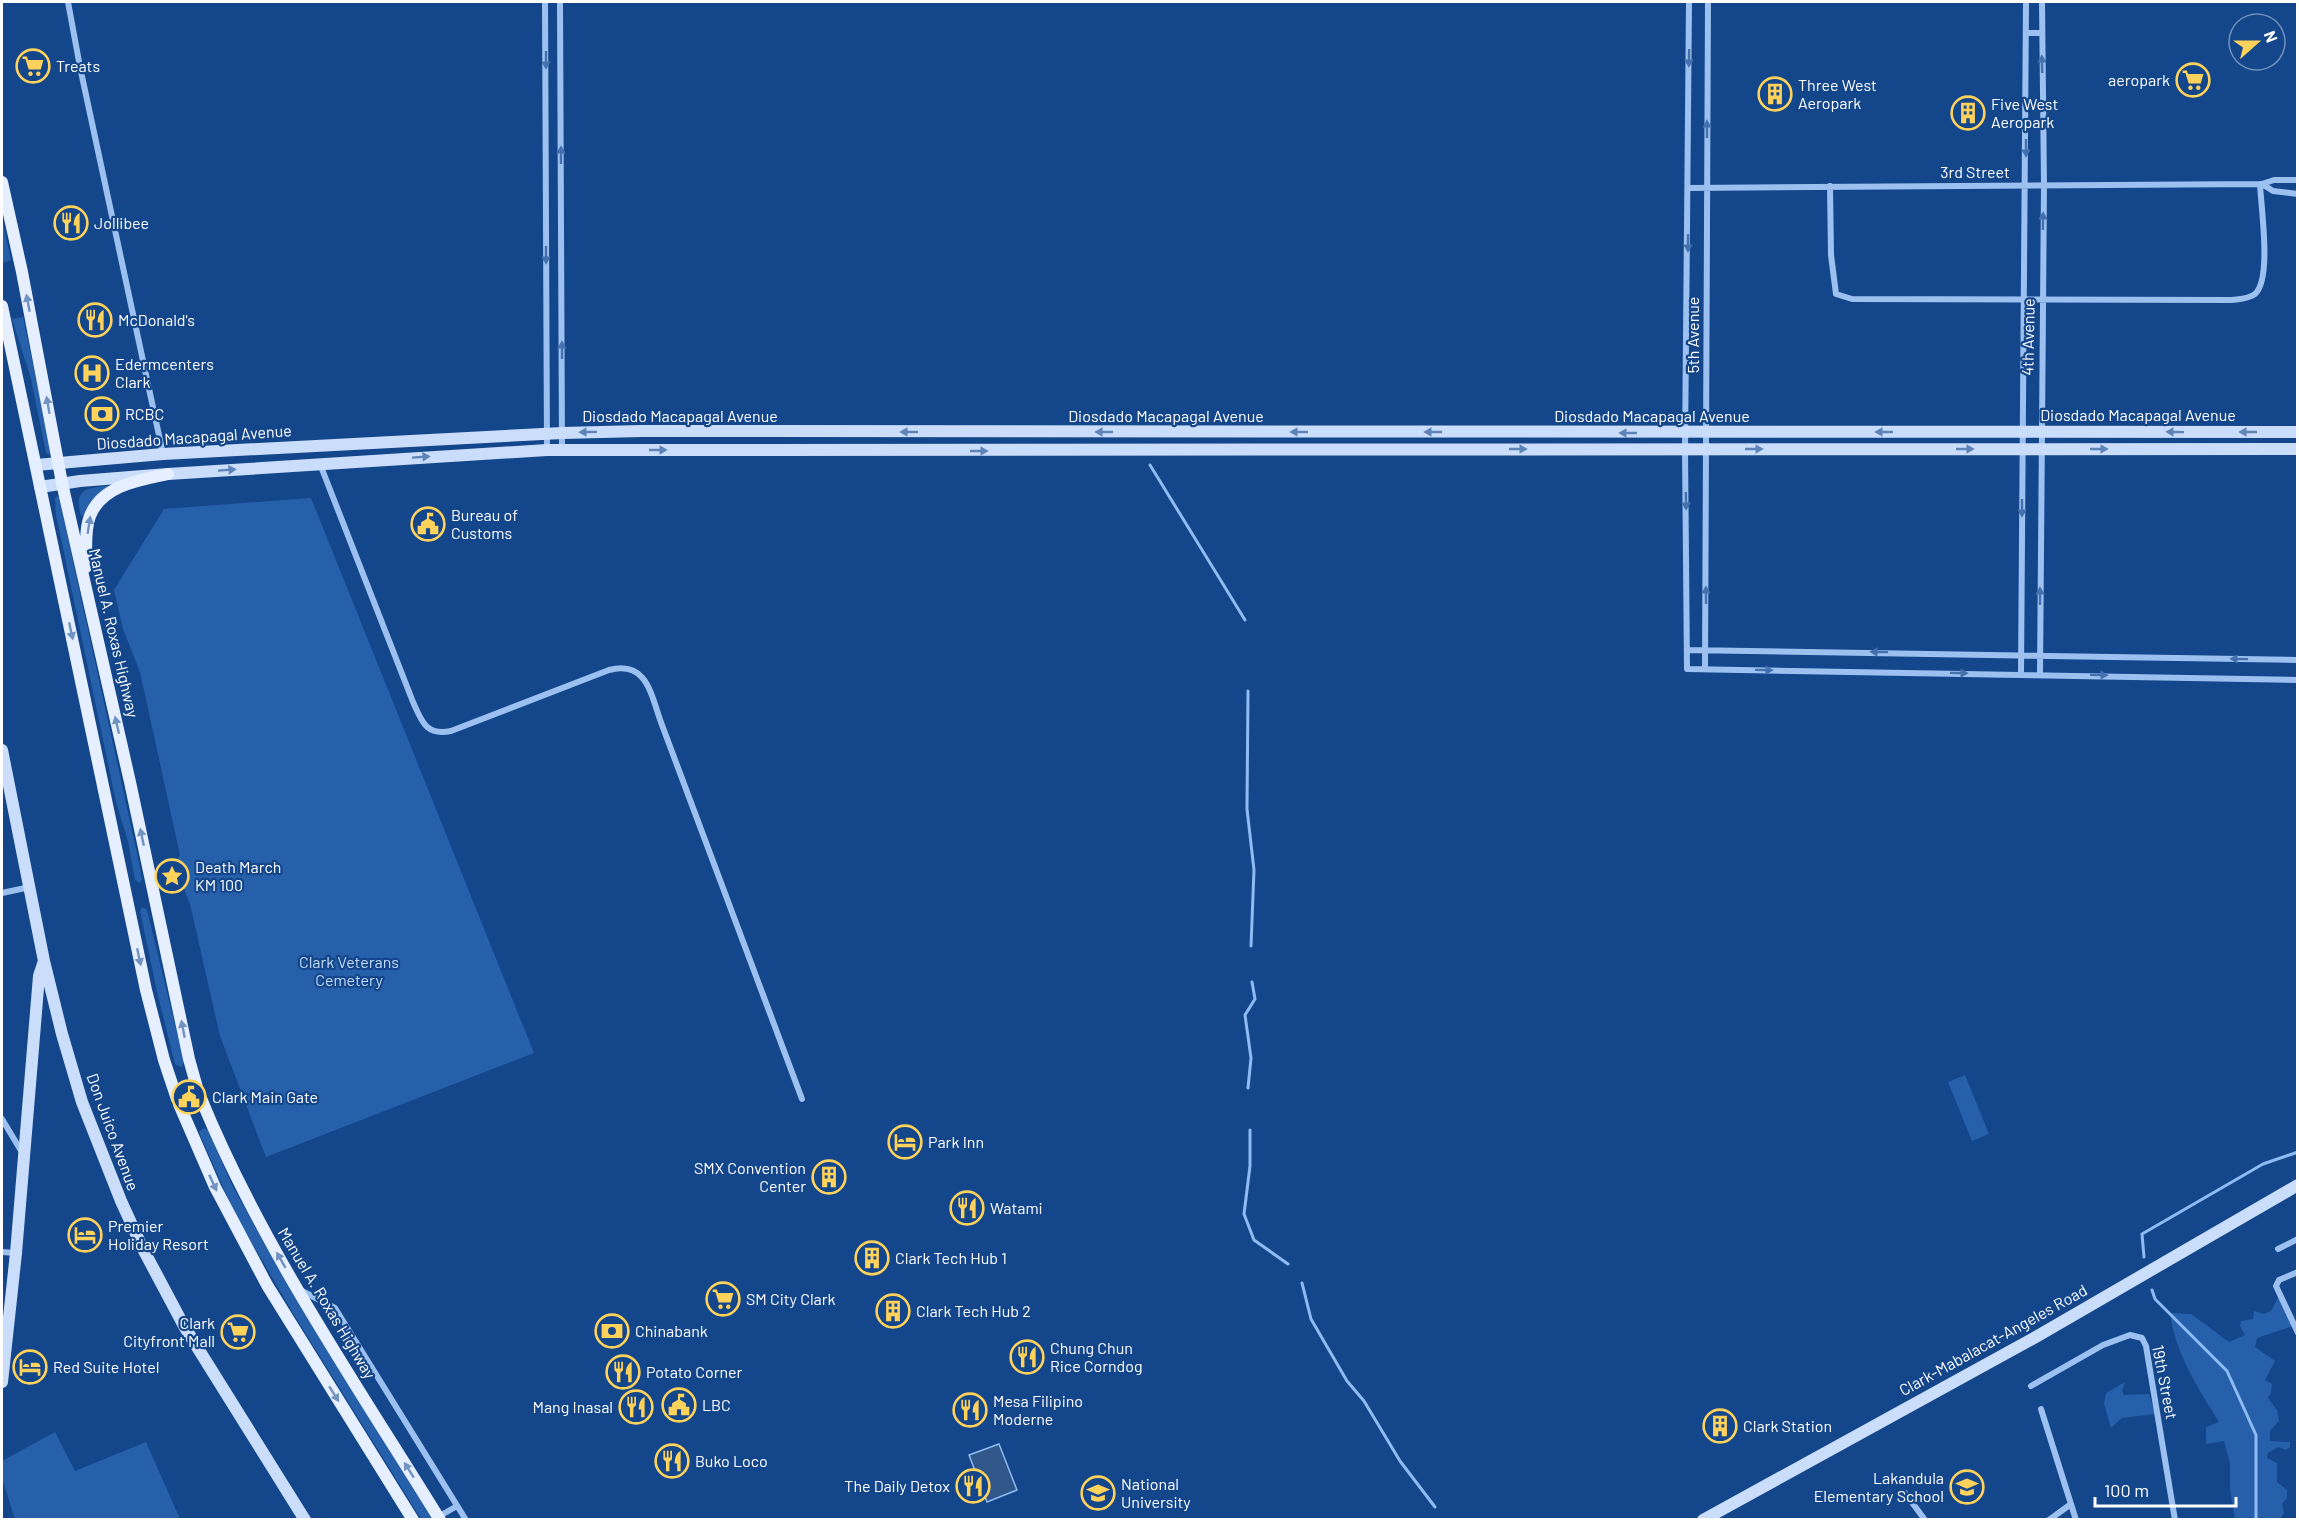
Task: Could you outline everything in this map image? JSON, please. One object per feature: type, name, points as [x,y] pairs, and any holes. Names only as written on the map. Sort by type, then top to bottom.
[{"type":"main road","name":"Manuel A. Roxas Highway","points":[[2,182],[26,293],[62,483],[86,583],[193,1077],[210,1121],[264,1230],[298,1290],[439,1518]]},
{"type":"main road","points":[[2,306],[146,990],[172,1084],[189,1130],[219,1196],[267,1285],[413,1520]]},
{"type":"main road","points":[[1340,432],[1340,450]]},
{"type":"main road","name":"Diosdado Macapagal Avenue","points":[[36,465],[163,454],[562,433],[2298,432]]},
{"type":"main road","name":"Diosdado Macapagal Avenue","points":[[40,487],[168,474],[547,450],[2298,449]]},
{"type":"main road","points":[[86,583],[87,528],[90,515],[97,504],[123,484],[168,474]]},
{"type":"main road","name":"Don Juico Avenue","points":[[2,750],[7,805],[30,887],[44,961],[62,1034],[82,1102],[142,1249],[184,1326],[305,1520]]},
{"type":"main road","points":[[2,1382],[16,1253],[39,976],[44,961]]},
{"type":"main road","points":[[172,1084],[193,1077]]},
{"type":"main road","points":[[189,1130],[210,1121]]},
{"type":"main road","name":"Clark-Mabalacat-Angeles Road","points":[[1703,1520],[2054,1327],[2298,1185]]},
{"type":"street","points":[[68,2],[163,454]]},
{"type":"street","points":[[545,2],[547,450]]},
{"type":"street","points":[[560,2],[562,450]]},
{"type":"street","name":"5th Avenue","points":[[1689,2],[1685,450],[1687,669],[1705,669],[1708,2]]},
{"type":"street","name":"4th Avenue","points":[[2021,673],[2026,2]]},
{"type":"street","name":"4th Avenue","points":[[2040,674],[2040,432],[2044,185],[2042,2]]},
{"type":"street","points":[[2026,33],[2042,33]]},
{"type":"street","name":"3rd Street","points":[[1688,188],[2261,184],[2274,180],[2298,180]]},
{"type":"street","points":[[1830,186],[1832,264],[1836,294],[1852,299],[2232,300],[2250,297],[2261,286],[2263,272],[2261,184]]},
{"type":"street","name":"3rd Street","points":[[2261,184],[2272,191],[2298,194]]},
{"type":"street","points":[[320,463],[413,702],[420,718],[430,730],[437,732],[451,730],[609,670],[630,668],[642,676],[802,1100]]},
{"type":"street","points":[[1687,650],[2298,660]]},
{"type":"street","points":[[1705,669],[2021,673],[2298,680]]},
{"type":"street","points":[[2,893],[30,887]]},
{"type":"street","points":[[2,1119],[23,1155]]},
{"type":"street","points":[[2278,1249],[2298,1239]]},
{"type":"street","points":[[2,1252],[16,1253]]},
{"type":"street","points":[[2298,1272],[2278,1280],[2276,1286],[2298,1333]]},
{"type":"street","points":[[298,1290],[335,1308],[465,1520]]},
{"type":"street","name":"19th Street","points":[[2031,1386],[2103,1345],[2130,1335],[2142,1338],[2146,1346],[2175,1520]]},
{"type":"street","points":[[2041,1409],[2076,1520]]},
{"type":"street","points":[[1905,1493],[1925,1520]]},
{"type":"street","points":[[2049,1520],[2071,1504]]},
{"type":"street","points":[[439,1518],[457,1506]]},
{"type":"green space","points":[[2,218],[11,260],[2,263]]},
{"type":"green space","points":[[23,317],[50,455],[46,453],[31,379],[12,319]]},
{"type":"green space","points":[[107,486],[108,488],[87,515],[81,516],[79,501],[83,492]]},
{"type":"green space","points":[[57,496],[139,863],[142,880],[140,883],[135,880],[128,841],[116,802],[56,515],[55,498]]},
{"type":"green space","name":"Clark Veterans Cemetery","points":[[311,498],[534,1053],[266,1157],[220,1036],[190,904],[174,864],[180,855],[140,672],[123,629],[114,590],[164,509]]},
{"type":"green space","points":[[142,907],[147,910],[184,1062],[181,1067],[175,1064],[158,996],[140,911]]},
{"type":"green space","points":[[1965,1075],[1989,1134],[1972,1141],[1948,1082]]},
{"type":"green space","points":[[204,1128],[208,1130],[232,1185],[269,1252],[434,1519],[421,1519],[293,1313],[235,1214],[200,1135],[199,1132]]},
{"type":"green space","points":[[2278,1298],[2282,1299],[2286,1309],[2285,1314],[2290,1317],[2293,1326],[2257,1338],[2255,1347],[2275,1361],[2265,1380],[2272,1384],[2268,1398],[2277,1410],[2279,1421],[2270,1431],[2270,1441],[2290,1442],[2290,1447],[2286,1450],[2278,1447],[2268,1453],[2267,1458],[2277,1463],[2277,1482],[2287,1490],[2287,1498],[2282,1504],[2284,1513],[2280,1519],[2235,1519],[2230,1489],[2230,1463],[2224,1441],[2206,1444],[2206,1427],[2219,1422],[2182,1356],[2170,1313],[2191,1314],[2229,1342],[2245,1335],[2240,1326],[2241,1321],[2253,1319],[2254,1311],[2264,1314],[2271,1311]]},
{"type":"green space","points":[[2125,1382],[2122,1391],[2124,1395],[2149,1394],[2155,1414],[2122,1418],[2111,1428],[2104,1404],[2106,1393]]},
{"type":"green space","points":[[55,1432],[75,1471],[146,1442],[180,1519],[15,1519],[2,1478],[2,1461]]},
{"type":"shaded area","points":[[999,1444],[1017,1490],[987,1502],[969,1455]]},
{"type":"waterway","points":[[1150,465],[1245,620]]},
{"type":"waterway","points":[[1248,691],[1247,809],[1254,870],[1251,946]]},
{"type":"waterway","points":[[1248,1088],[1251,1058],[1245,1015],[1255,999],[1252,982]]},
{"type":"waterway","points":[[1250,1130],[1250,1166],[1244,1214],[1254,1240],[1288,1264]]},
{"type":"waterway","points":[[2144,1257],[2142,1234],[2263,1164],[2298,1152]]},
{"type":"waterway","points":[[1302,1283],[1311,1319],[1347,1381],[1364,1401],[1400,1461],[1435,1507]]},
{"type":"waterway","points":[[2152,1290],[2155,1299],[2227,1371],[2256,1435],[2256,1520]]},
{"type":"place","name":"Treats","points":[[33,66]]},
{"type":"place","name":"aeropark","points":[[2193,80]]},
{"type":"place","name":"Three West Aeropark","points":[[1775,94]]},
{"type":"place","name":"Five West Aeropark","points":[[1968,113]]},
{"type":"place","name":"Jollibee","points":[[71,223]]},
{"type":"place","name":"McDonald's","points":[[95,320]]},
{"type":"place","name":"Edermcenters Clark","points":[[92,373]]},
{"type":"place","name":"RCBC","points":[[102,414]]},
{"type":"place","name":"Bureau of Customs","points":[[428,524]]},
{"type":"place","name":"Death March KM 100","points":[[172,876]]},
{"type":"place","name":"Clark Main Gate","points":[[189,1097]]},
{"type":"place","name":"Park Inn","points":[[905,1142]]},
{"type":"place","name":"SMX Convention Center","points":[[829,1177]]},
{"type":"place","name":"Watami","points":[[967,1208]]},
{"type":"place","name":"Premier Holiday Resort","points":[[85,1235]]},
{"type":"place","name":"Clark Tech Hub 1","points":[[872,1258]]},
{"type":"place","name":"SM City Clark","points":[[723,1299]]},
{"type":"place","name":"Clark Tech Hub 2","points":[[893,1311]]},
{"type":"place","name":"Chinabank","points":[[612,1331]]},
{"type":"place","name":"Clark Cityfront Mall","points":[[238,1332]]},
{"type":"place","name":"Chung Chun Rice Corndog","points":[[1027,1357]]},
{"type":"place","name":"Red Suite Hotel","points":[[30,1367]]},
{"type":"place","name":"Potato Corner","points":[[623,1372]]},
{"type":"place","name":"LBC","points":[[679,1405]]},
{"type":"place","name":"Mang Inasal","points":[[636,1407]]},
{"type":"place","name":"Mesa Filipino Moderne","points":[[970,1410]]},
{"type":"place","name":"Clark Station","points":[[1720,1426]]},
{"type":"place","name":"Buko Loco","points":[[672,1461]]},
{"type":"place","name":"The Daily Detox","points":[[973,1486]]},
{"type":"place","name":"Lakandula Elementary School","points":[[1967,1487]]},
{"type":"place","name":"National University","points":[[1098,1493]]}]
